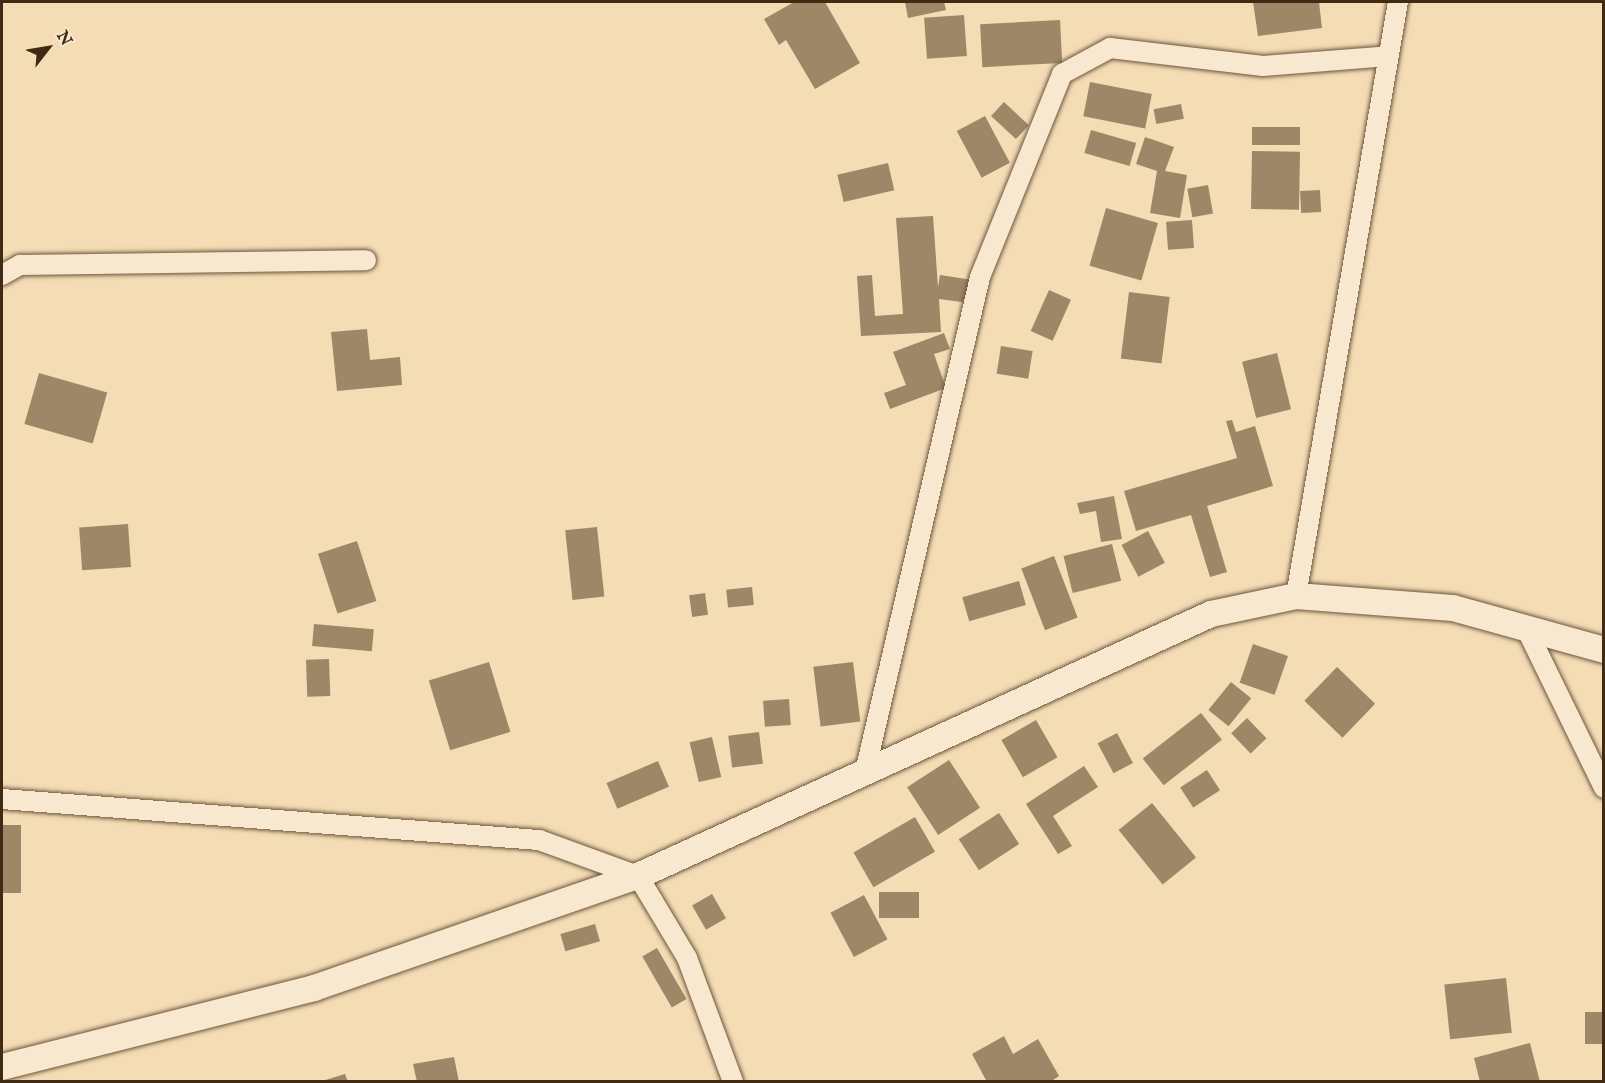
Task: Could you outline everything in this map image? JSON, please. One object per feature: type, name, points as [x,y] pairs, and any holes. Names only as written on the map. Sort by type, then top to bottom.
[{"type":"street","points":[[1296,596],[1398,2]]},
{"type":"street","points":[[866,768],[981,277],[1062,74],[1110,48],[1263,66],[1389,56]]},
{"type":"street","points":[[2,275],[20,265],[366,260]]},
{"type":"street","points":[[2,1067],[314,988],[638,876],[866,768],[1211,614],[1296,596],[1453,608],[1604,650]]},
{"type":"street","points":[[1526,628],[1604,788]]},
{"type":"street","points":[[2,799],[539,840],[638,876],[687,958],[733,1082]]},
{"type":"building","points":[[794,2],[825,2],[860,63],[815,89],[786,40],[779,45],[764,19]]},
{"type":"building","points":[[905,2],[944,2],[946,10],[908,18]]},
{"type":"building","points":[[1253,2],[1319,2],[1322,28],[1258,36]]},
{"type":"building","points":[[964,15],[967,56],[927,59],[924,18]]},
{"type":"building","points":[[1060,20],[1062,63],[982,67],[980,24]]},
{"type":"building","points":[[1090,82],[1152,94],[1145,128],[1083,116]]},
{"type":"building","points":[[1004,102],[1029,125],[1016,139],[991,116]]},
{"type":"building","points":[[1181,104],[1184,119],[1156,124],[1154,109]]},
{"type":"building","points":[[985,116],[1010,163],[982,178],[957,131]]},
{"type":"building","points":[[1252,127],[1300,127],[1300,145],[1252,145]]},
{"type":"building","points":[[1091,130],[1136,143],[1130,166],[1084,153]]},
{"type":"building","points":[[1145,137],[1174,147],[1165,171],[1187,175],[1180,218],[1150,213],[1157,171],[1136,164]]},
{"type":"building","points":[[1252,151],[1300,152],[1299,210],[1251,209]]},
{"type":"building","points":[[888,163],[894,190],[844,202],[837,175]]},
{"type":"building","points":[[1208,185],[1213,214],[1192,217],[1187,189]]},
{"type":"building","points":[[1320,190],[1321,212],[1301,213],[1300,191]]},
{"type":"building","points":[[1106,208],[1158,223],[1141,281],[1089,266]]},
{"type":"building","points":[[933,216],[938,287],[940,275],[973,280],[969,303],[939,299],[941,332],[861,336],[857,276],[872,275],[875,316],[903,314],[896,218]]},
{"type":"building","points":[[1192,220],[1194,248],[1168,250],[1166,222]]},
{"type":"building","points":[[1049,290],[1071,300],[1053,341],[1031,331]]},
{"type":"building","points":[[1129,292],[1170,297],[1162,363],[1121,359]]},
{"type":"building","points":[[367,329],[370,360],[400,357],[402,385],[337,391],[331,332]]},
{"type":"building","points":[[944,333],[950,349],[934,354],[946,388],[890,409],[884,393],[906,385],[893,352]]},
{"type":"building","points":[[1001,346],[1033,351],[1028,379],[997,374]]},
{"type":"building","points":[[1277,353],[1291,409],[1256,418],[1242,362]]},
{"type":"building","points":[[39,373],[107,393],[93,444],[24,424]]},
{"type":"building","points":[[1232,420],[1236,432],[1255,426],[1273,486],[1207,506],[1227,572],[1210,577],[1191,515],[1136,531],[1124,491],[1237,458],[1226,421]]},
{"type":"building","points":[[1114,496],[1122,539],[1101,542],[1096,511],[1080,514],[1077,503]]},
{"type":"building","points":[[128,524],[131,567],[82,570],[79,527]]},
{"type":"building","points":[[597,527],[604,597],[572,600],[565,530]]},
{"type":"building","points":[[1148,531],[1165,563],[1138,577],[1122,545]]},
{"type":"building","points":[[357,541],[376,601],[337,614],[318,554]]},
{"type":"building","points":[[1112,544],[1121,581],[1073,593],[1063,556]]},
{"type":"building","points":[[1054,556],[1078,618],[1045,630],[1021,569]]},
{"type":"building","points":[[1019,581],[1026,605],[969,621],[962,597]]},
{"type":"building","points":[[752,587],[754,605],[728,608],[726,590]]},
{"type":"building","points":[[705,593],[708,615],[692,617],[689,595]]},
{"type":"building","points":[[314,624],[374,629],[372,651],[312,646]]},
{"type":"building","points":[[1253,644],[1288,656],[1275,695],[1240,683]]},
{"type":"building","points":[[329,659],[330,696],[307,697],[306,660]]},
{"type":"building","points":[[489,662],[510,732],[450,750],[429,680]]},
{"type":"building","points":[[853,662],[860,722],[821,726],[813,667]]},
{"type":"building","points":[[1337,667],[1375,704],[1342,738],[1304,701]]},
{"type":"building","points":[[1231,682],[1251,698],[1229,726],[1208,710]]},
{"type":"building","points":[[789,699],[791,725],[765,727],[763,701]]},
{"type":"building","points":[[1201,713],[1222,740],[1164,785],[1143,759]]},
{"type":"building","points":[[1247,718],[1266,738],[1251,753],[1231,733]]},
{"type":"building","points":[[1036,720],[1058,757],[1023,777],[1001,740]]},
{"type":"building","points":[[759,732],[763,764],[732,768],[728,736]]},
{"type":"building","points":[[1117,733],[1133,763],[1114,773],[1098,743]]},
{"type":"building","points":[[712,737],[721,777],[699,782],[690,742]]},
{"type":"building","points":[[949,760],[980,808],[938,835],[907,787]]},
{"type":"building","points":[[658,761],[669,787],[617,809],[606,783]]},
{"type":"building","points":[[1084,766],[1098,787],[1053,816],[1072,846],[1058,854],[1026,804]]},
{"type":"building","points":[[1207,770],[1220,790],[1193,808],[1180,787]]},
{"type":"building","points":[[1152,803],[1196,857],[1163,884],[1119,830]]},
{"type":"building","points":[[999,813],[1019,844],[979,870],[959,839]]},
{"type":"building","points":[[915,817],[935,852],[874,887],[854,852]]},
{"type":"building","points":[[2,825],[21,825],[21,893],[2,893]]},
{"type":"building","points":[[879,892],[919,892],[919,918],[879,918]]},
{"type":"building","points":[[712,894],[726,918],[706,930],[692,906]]},
{"type":"building","points":[[864,895],[887,939],[854,957],[830,913]]},
{"type":"building","points":[[595,924],[600,941],[565,951],[560,934]]},
{"type":"building","points":[[657,948],[686,999],[672,1008],[642,956]]},
{"type":"building","points":[[1506,978],[1512,1033],[1450,1039],[1444,984]]},
{"type":"building","points":[[1585,1012],[1604,1012],[1604,1044],[1585,1044]]},
{"type":"building","points":[[1004,1036],[1013,1054],[1038,1039],[1059,1076],[1050,1082],[987,1082],[972,1054]]},
{"type":"building","points":[[1530,1043],[1540,1082],[1480,1082],[1474,1058]]},
{"type":"building","points":[[454,1057],[459,1082],[417,1082],[413,1064]]},
{"type":"building","points":[[345,1074],[348,1082],[322,1081]]}]
